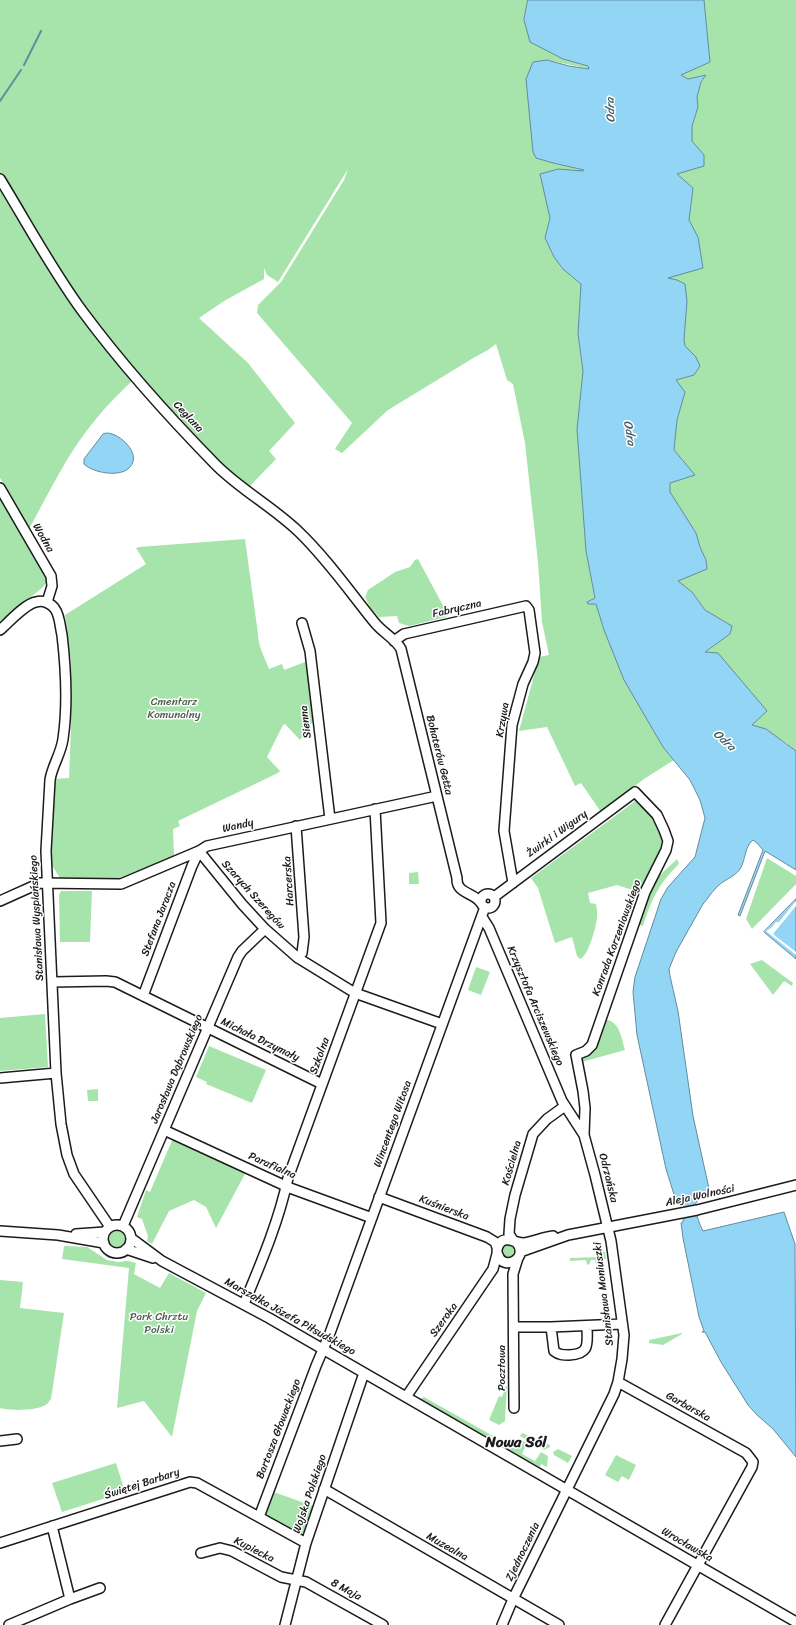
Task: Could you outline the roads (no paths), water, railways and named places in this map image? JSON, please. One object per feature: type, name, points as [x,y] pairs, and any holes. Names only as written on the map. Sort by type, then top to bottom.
[{"type":"street","name":"Ceglana","points":[[0,179],[58,275],[82,311],[109,346],[138,380],[217,465],[300,533],[337,575],[381,630],[394,641]]},
{"type":"street","name":"Wodna","points":[[0,488],[51,576],[52,586],[47,602]]},
{"type":"street","points":[[0,630],[31,604],[37,601],[47,602]]},
{"type":"street","name":"Stanisława Wyspiańskiego","points":[[47,602],[55,608],[59,619],[64,654],[66,687],[63,741],[52,769],[50,780],[46,851],[56,1073],[61,1124],[67,1155],[77,1179],[107,1229]]},
{"type":"street","name":"Fabryczna","points":[[394,641],[404,634],[526,606]]},
{"type":"street","name":"Krzywa","points":[[512,883],[504,831],[512,725],[523,684],[533,662],[534,653],[529,610],[526,606]]},
{"type":"street","name":"Sienna","points":[[302,623],[310,651],[330,819]]},
{"type":"street","name":"Bohaterów Getta","points":[[394,641],[399,644],[402,649],[457,878],[457,885],[460,889],[478,899],[483,905]]},
{"type":"street","name":"Żwirki i Wigury","points":[[490,895],[512,883],[636,792]]},
{"type":"street","name":"Konrada Korzeniowskiego","points":[[604,1011],[645,892],[666,850],[668,841],[657,815],[636,792]]},
{"type":"street","name":"Wandy","points":[[0,901],[38,883],[121,884],[199,851],[207,846],[437,796]]},
{"type":"street","name":"Szkolna","points":[[244,1304],[260,1266],[322,1084],[381,923],[375,809]]},
{"type":"street","name":"Harcerska","points":[[296,826],[304,937],[302,953],[298,958]]},
{"type":"street","name":"Szarych Szeregów","points":[[199,851],[242,904],[266,929],[298,958],[355,993],[442,1024]]},
{"type":"street","name":"Stefana Jaracza","points":[[143,996],[199,851]]},
{"type":"street","points":[[457,878],[466,887],[490,895]]},
{"type":"street","name":"Wincentego Witosa","points":[[323,1349],[482,917],[483,905],[481,898],[490,895]]},
{"type":"street","name":"Krzysztofa Arciszewskiego","points":[[482,917],[489,928],[565,1106]]},
{"type":"street","name":"Jarosława Dąbrowskiego","points":[[124,1226],[240,953],[266,929]]},
{"type":"street","name":"Michała Drzymały","points":[[52,982],[111,981],[322,1084]]},
{"type":"street","name":"Odrzańska","points":[[604,1011],[592,1045],[586,1051],[576,1055],[584,1091],[584,1135],[608,1227]]},
{"type":"street","points":[[0,1078],[56,1073]]},
{"type":"street","name":"Odrzańska","points":[[565,1106],[584,1135]]},
{"type":"street","name":"Kościelna","points":[[514,1241],[509,1234],[511,1213],[533,1134],[547,1119],[565,1106]]},
{"type":"street","name":"Parafialna","points":[[164,1130],[287,1186],[372,1218]]},
{"type":"street","name":"Aleja Wolności","points":[[568,1235],[697,1210],[796,1186]]},
{"type":"street","name":"Kuśnierska","points":[[379,1197],[487,1237],[495,1242],[497,1251]]},
{"type":"street","points":[[58,1235],[107,1229],[118,1224],[124,1226],[130,1233],[131,1238],[129,1246],[122,1252],[112,1252],[108,1249],[104,1244],[103,1236],[107,1229]]},
{"type":"street","name":"Stanisława Moniuszki","points":[[566,1490],[606,1411],[618,1382],[624,1342],[608,1227]]},
{"type":"street","points":[[0,1231],[58,1235],[104,1244]]},
{"type":"street","points":[[513,1274],[499,1258],[497,1251],[502,1241],[509,1239],[523,1243],[541,1237],[568,1235]]},
{"type":"street","points":[[504,1262],[512,1263],[519,1255],[568,1235]]},
{"type":"street","name":"Marszałka Józefa Piłsudskiego","points":[[131,1238],[162,1261],[244,1304],[406,1397]]},
{"type":"street","points":[[514,1241],[520,1248],[519,1255]]},
{"type":"street","name":"Marszałka Józefa Piłsudskiego","points":[[126,1249],[162,1261]]},
{"type":"street","name":"Szeroka","points":[[406,1397],[493,1270],[497,1251]]},
{"type":"street","name":"Pocztowa","points":[[514,1408],[513,1274],[519,1255]]},
{"type":"street","points":[[514,1327],[622,1324]]},
{"type":"street","points":[[551,1327],[554,1351],[561,1355],[579,1354],[586,1348],[587,1326]]},
{"type":"street","name":"Bartosza Głowackiego","points":[[259,1517],[323,1349]]},
{"type":"street","name":"Wojska Polskiego","points":[[285,1625],[306,1543],[364,1373]]},
{"type":"street","name":"Garbarska","points":[[618,1382],[746,1453],[753,1462],[752,1467],[698,1565]]},
{"type":"street","name":"Wrocławska","points":[[406,1397],[796,1622]]},
{"type":"street","points":[[0,1442],[17,1439]]},
{"type":"street","name":"Świętej Barbary","points":[[0,1543],[190,1482],[197,1483],[306,1543]]},
{"type":"street","name":"Muzealna","points":[[324,1489],[559,1625]]},
{"type":"street","name":"Zjednoczenia","points":[[502,1625],[566,1490]]},
{"type":"street","points":[[52,1526],[70,1599]]},
{"type":"street","name":"Kupiecka","points":[[201,1552],[220,1548],[228,1549],[286,1580],[296,1580]]},
{"type":"street","points":[[665,1625],[698,1565]]},
{"type":"street","name":"8 Maja","points":[[296,1580],[306,1582],[383,1625]]},
{"type":"street","points":[[9,1625],[100,1588]]},
{"type":"water","name":"Odra","points":[[528,0],[704,0],[710,62],[681,75],[688,79],[706,75],[701,82],[697,97],[698,107],[692,126],[692,141],[704,155],[704,166],[677,174],[693,188],[689,220],[698,237],[703,268],[668,278],[685,284],[687,301],[684,340],[685,346],[696,357],[700,366],[694,375],[676,380],[685,392],[677,420],[674,450],[695,475],[670,483],[670,492],[696,533],[706,560],[707,569],[678,581],[692,592],[705,610],[732,626],[730,634],[705,652],[718,653],[767,711],[752,725],[766,729],[796,751],[796,870],[765,851],[740,916],[738,915],[763,850],[753,840],[748,846],[740,869],[735,875],[721,883],[703,904],[676,952],[669,969],[678,1011],[693,1116],[710,1193],[697,1201],[695,1207],[698,1220],[703,1231],[784,1212],[795,1244],[796,1457],[773,1429],[748,1405],[721,1362],[705,1332],[702,1332],[704,1331],[699,1317],[683,1238],[681,1223],[683,1222],[684,1213],[681,1206],[677,1204],[666,1169],[637,1035],[633,992],[635,977],[661,899],[668,887],[695,857],[705,818],[700,800],[690,780],[663,747],[624,680],[604,630],[596,604],[588,604],[587,602],[595,598],[586,551],[577,429],[583,371],[578,334],[581,284],[563,269],[554,257],[545,238],[550,218],[540,174],[558,169],[584,170],[536,158],[533,152],[526,79],[533,62],[547,60],[569,66],[589,69],[588,66],[563,59],[530,42],[524,20]]},
{"type":"water","points":[[107,433],[118,436],[128,445],[133,456],[133,462],[126,470],[114,473],[100,472],[84,464],[84,459],[103,434]]},
{"type":"water","points":[[796,899],[796,959],[764,932]]},
{"type":"waterway","points":[[24,65],[41,31]]},
{"type":"waterway","points":[[0,101],[21,70]]},
{"type":"district","name":"Nowa Sól","points":[[516,1443]]},
{"type":"park label","name":"Cmentarz Komunalny","points":[[174,708]]},
{"type":"park label","name":"Park Chrztu Polski","points":[[159,1323]]}]
